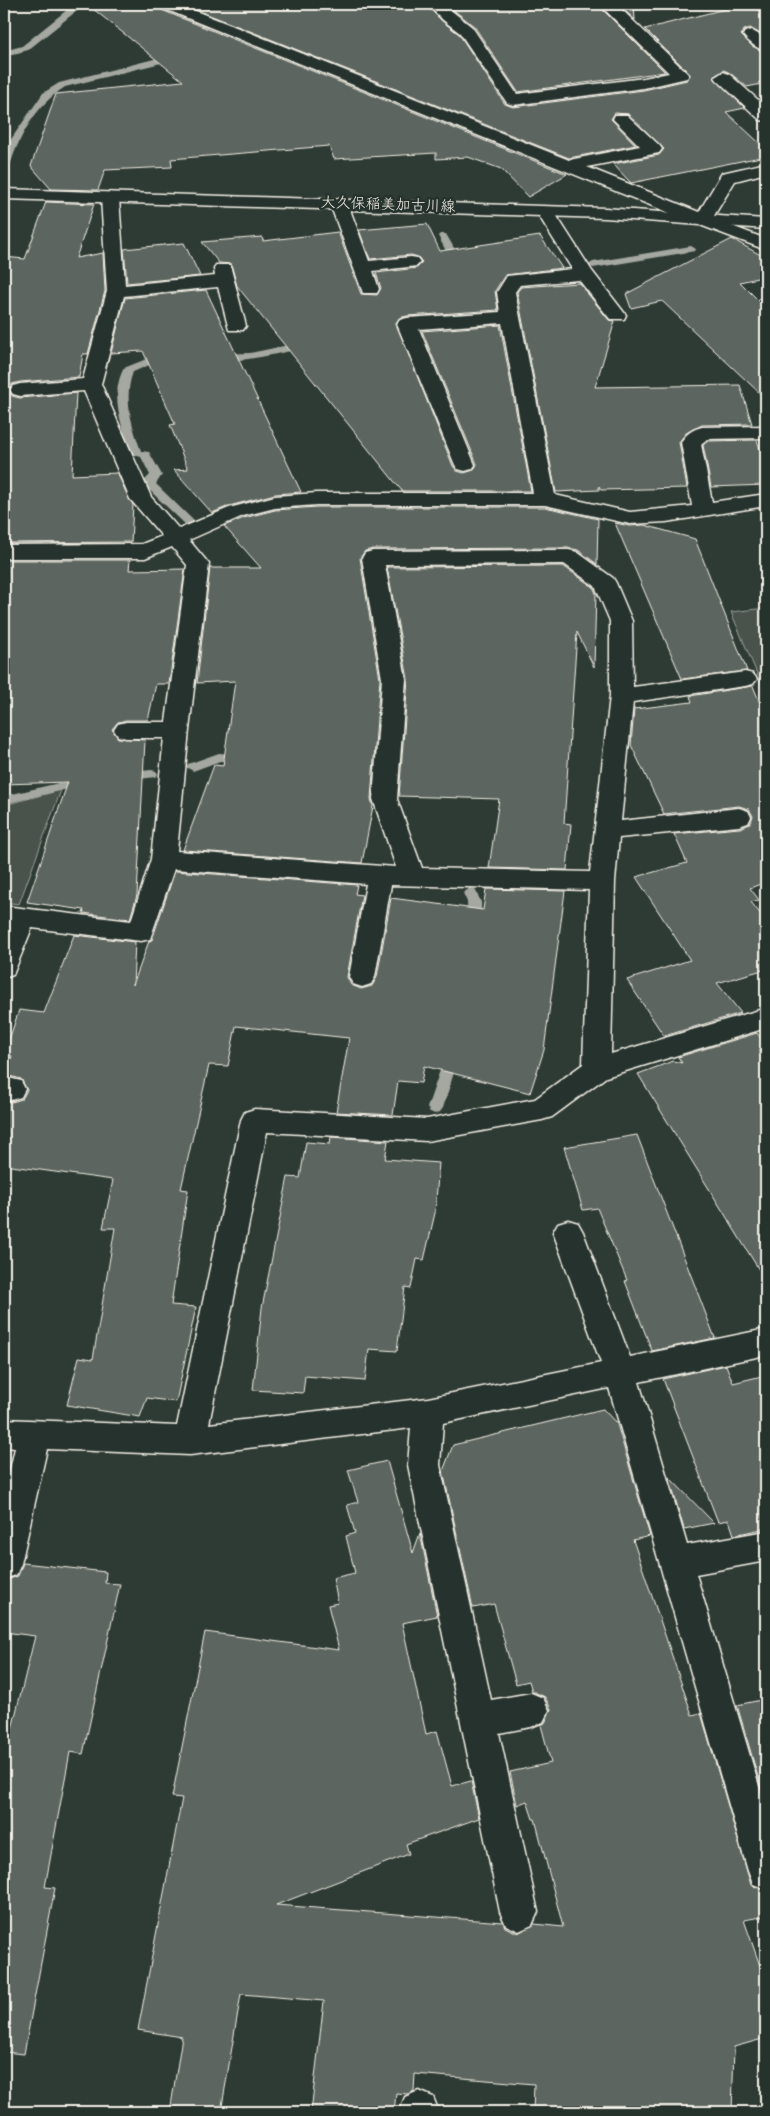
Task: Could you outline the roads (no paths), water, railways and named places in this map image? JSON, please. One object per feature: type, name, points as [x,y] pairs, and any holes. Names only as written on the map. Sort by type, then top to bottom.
[{"type":"street","points":[[165,4],[703,220],[766,224]]},
{"type":"street","points":[[435,4],[448,17],[466,30],[513,100],[644,83],[681,75],[607,4]]},
{"type":"street","points":[[751,35],[766,46]]},
{"type":"street","points":[[723,77],[766,116]]},
{"type":"street","points":[[571,166],[653,149],[621,119]]},
{"type":"street","points":[[703,220],[728,177],[766,168]]},
{"type":"street","name":"大久保稲美加古川線","points":[[4,194],[546,211],[703,220],[766,245]]},
{"type":"street","points":[[4,968],[13,916],[141,932],[164,859],[177,730],[198,564],[141,499],[91,384],[116,291],[110,198]]},
{"type":"street","points":[[339,204],[370,289]]},
{"type":"street","points":[[546,211],[584,274],[617,316]]},
{"type":"street","points":[[362,267],[411,262]]},
{"type":"street","points":[[545,498],[506,292],[514,280],[584,274]]},
{"type":"street","points":[[116,291],[224,275],[236,326]]},
{"type":"street","points":[[465,465],[407,324],[511,317]]},
{"type":"street","points":[[20,390],[91,384]]},
{"type":"street","points":[[702,509],[691,442],[702,433],[766,432]]},
{"type":"street","points":[[4,552],[145,551],[173,537],[236,512],[275,502],[344,499],[545,498],[630,518],[666,516],[766,500]]},
{"type":"street","points":[[412,877],[385,799],[394,679],[373,558],[569,556],[605,583],[621,621],[622,696],[602,881],[597,1069]]},
{"type":"street","points":[[622,696],[745,679]]},
{"type":"street","points":[[126,730],[177,730]]},
{"type":"street","points":[[608,831],[739,817]]},
{"type":"street","points":[[164,859],[380,876],[602,881]]},
{"type":"street","points":[[362,977],[380,876]]},
{"type":"street","points":[[190,1441],[255,1120],[427,1130],[542,1109],[597,1069],[766,1018]]},
{"type":"street","points":[[568,1232],[620,1372],[766,1871]]},
{"type":"street","points":[[4,1564],[19,1434],[190,1441],[428,1412],[766,1342]]},
{"type":"street","points":[[428,1412],[424,1465],[520,1912]]},
{"type":"street","points":[[677,1562],[766,1546]]},
{"type":"street","points":[[479,1719],[531,1710]]},
{"type":"waterway","points":[[4,54],[25,48],[71,11],[85,4]]},
{"type":"waterway","points":[[4,170],[10,148],[46,95],[62,85],[178,56]]},
{"type":"waterway","points":[[443,236],[457,262],[462,265]]},
{"type":"waterway","points":[[593,265],[691,249]]},
{"type":"waterway","points":[[381,324],[428,310]]},
{"type":"waterway","points":[[217,357],[250,356],[308,344]]},
{"type":"waterway","points":[[167,360],[153,360],[128,370],[123,390],[124,412],[137,454],[145,454],[156,475],[150,481],[150,485],[191,524]]},
{"type":"waterway","points":[[193,767],[219,757],[244,759]]},
{"type":"waterway","points":[[123,777],[151,774]]},
{"type":"waterway","points":[[4,800],[88,780]]},
{"type":"waterway","points":[[470,893],[474,902],[475,930]]},
{"type":"waterway","points":[[435,1108],[453,1053]]}]
